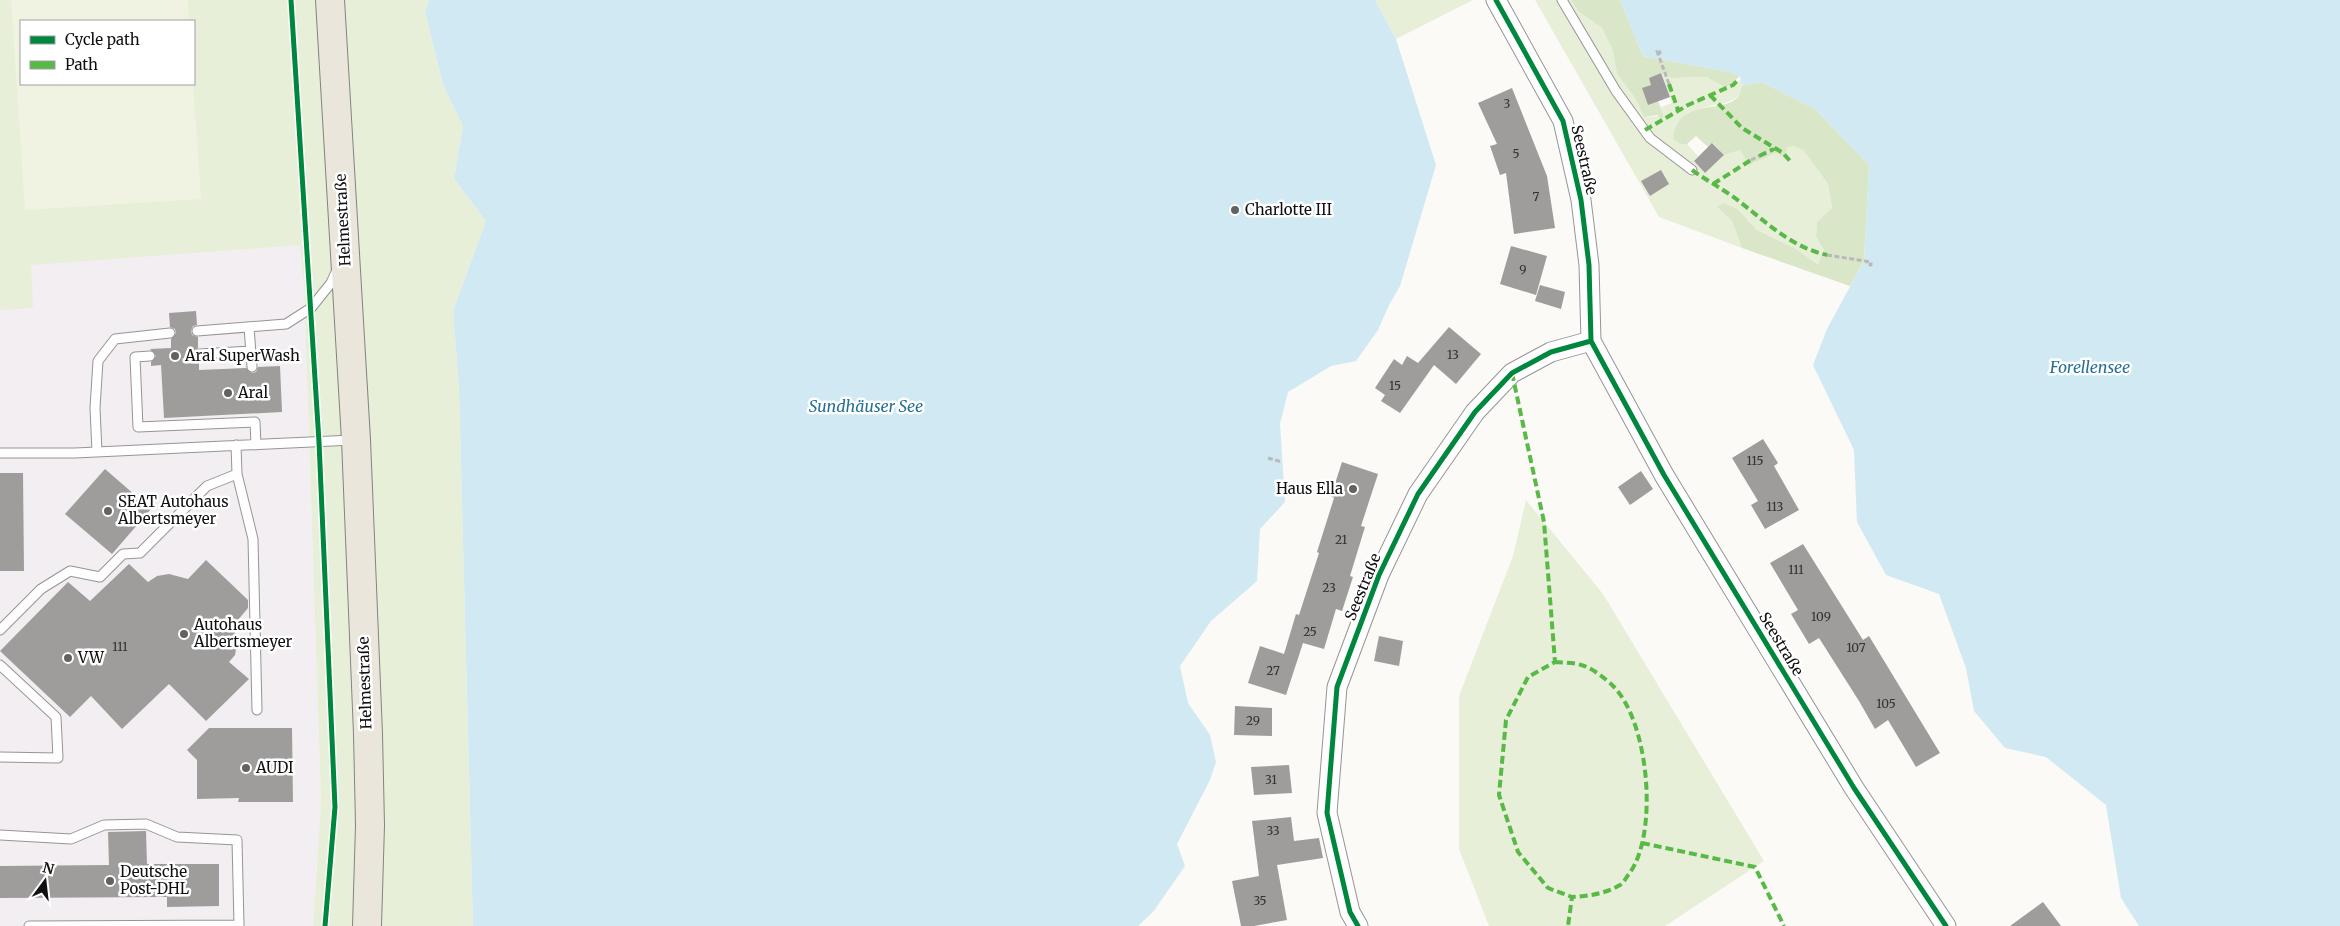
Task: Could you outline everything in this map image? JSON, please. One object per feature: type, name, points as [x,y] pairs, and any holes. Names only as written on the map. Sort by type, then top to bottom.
[{"type":"main road","name":"Helmestraße","points":[[330,0],[356,440],[369,807],[366,926]]},
{"type":"street","name":"Seestraße","points":[[1496,0],[1562,120],[1581,200],[1589,265],[1591,341],[1664,475],[1843,771],[1946,926]]},
{"type":"street","name":"Seestraße","points":[[1358,926],[1350,912],[1327,813],[1337,687],[1379,575],[1418,494],[1475,412],[1512,373],[1551,352],[1591,341]]},
{"type":"lane","points":[[1562,0],[1616,91],[1650,138],[1692,170]]},
{"type":"lane","points":[[197,331],[286,324],[311,308],[331,283],[344,256]]},
{"type":"lane","points":[[249,327],[252,367]]},
{"type":"lane","points":[[97,452],[95,408],[98,361],[115,338],[170,334]]},
{"type":"lane","points":[[199,354],[251,351]]},
{"type":"lane","points":[[150,356],[135,357],[138,427],[255,418],[256,445]]},
{"type":"lane","points":[[0,453],[97,452],[356,440]]},
{"type":"lane","points":[[236,446],[237,474],[253,539],[257,710]]},
{"type":"lane","points":[[0,630],[41,589],[70,571],[100,577],[123,554],[140,552],[207,486],[237,474]]},
{"type":"lane","points":[[0,665],[56,718],[58,758],[0,757]]},
{"type":"lane","points":[[0,834],[71,839],[104,825],[146,824],[177,837],[237,840],[239,926],[28,926]]},
{"type":"path","points":[[1658,54],[1669,84]]},
{"type":"path","points":[[1751,160],[1759,156]]},
{"type":"path","points":[[1827,255],[1867,262]]},
{"type":"path","points":[[1268,458],[1282,462]]},
{"type":"shaded area","points":[[0,0],[285,0],[304,286],[321,801],[313,926],[0,926]]},
{"type":"green space","points":[[0,0],[429,0],[425,12],[443,85],[463,126],[454,179],[486,221],[453,311],[459,388],[473,926],[313,926],[321,801],[304,286],[300,245],[31,265],[33,308],[0,310]]},
{"type":"green space","points":[[11,0],[188,0],[189,20],[20,20],[20,85],[193,85],[201,199],[25,210]]},
{"type":"green space","points":[[1375,0],[1473,0],[1396,39]]},
{"type":"green space","points":[[1535,0],[1571,0],[1578,11],[1602,28],[1613,51],[1617,74],[1635,98],[1644,117],[1664,116],[1661,107],[1672,103],[1661,73],[1671,78],[1706,77],[1726,88],[1733,83],[1735,85],[1741,79],[1742,87],[1738,97],[1728,102],[1687,113],[1681,144],[1687,144],[1698,156],[1694,161],[1705,173],[1724,155],[1740,150],[1749,165],[1776,153],[1785,159],[1787,148],[1794,146],[1804,151],[1828,184],[1832,209],[1817,222],[1816,237],[1824,250],[1819,264],[1796,249],[1757,230],[1748,220],[1717,207],[1732,221],[1742,248],[1659,217]]},
{"type":"green space","points":[[1571,0],[1620,0],[1643,56],[1730,72],[1740,76],[1726,88],[1706,77],[1671,78],[1661,73],[1649,78],[1664,116],[1661,119],[1657,115],[1644,117],[1635,98],[1617,74],[1613,51],[1602,28],[1578,11]]},
{"type":"green space","points":[[1762,82],[1815,109],[1869,165],[1864,261],[1850,286],[1742,248],[1732,221],[1717,207],[1723,203],[1737,209],[1757,230],[1796,249],[1818,264],[1824,250],[1816,237],[1817,222],[1832,208],[1828,184],[1804,151],[1794,146],[1787,148],[1785,159],[1776,153],[1749,165],[1740,150],[1724,155],[1713,143],[1708,147],[1696,136],[1687,144],[1681,144],[1673,139],[1677,126],[1683,117],[1701,109],[1731,102],[1738,97],[1742,86]]},
{"type":"green space","points":[[1526,500],[1603,594],[1764,861],[1665,926],[1489,926],[1459,849],[1459,696],[1513,556]]},
{"type":"water","name":"Sundhäuser See","points":[[429,0],[1375,0],[1396,39],[1436,165],[1400,286],[1378,330],[1356,361],[1331,366],[1288,392],[1280,424],[1285,502],[1260,529],[1257,581],[1211,621],[1180,666],[1188,703],[1210,735],[1216,762],[1210,780],[1177,844],[1185,866],[1153,912],[1138,926],[473,926],[459,388],[453,311],[486,221],[454,179],[463,126],[443,85],[425,12]]},
{"type":"water","name":"Forellensee","points":[[1620,0],[2340,0],[2340,926],[2139,926],[2121,898],[2106,805],[2046,757],[2005,748],[1974,711],[1966,668],[1939,594],[1886,575],[1857,522],[1854,450],[1813,365],[1827,329],[1864,261],[1869,165],[1815,109],[1762,82],[1742,86],[1740,76],[1730,72],[1643,56]]},
{"type":"building","points":[[1661,73],[1670,97],[1648,105],[1642,88],[1651,85],[1649,78]]},
{"type":"building","points":[[1512,88],[1547,176],[1555,228],[1514,234],[1506,173],[1500,175],[1490,146],[1497,144],[1478,103]]},
{"type":"building","points":[[1712,143],[1724,155],[1705,173],[1694,161]]},
{"type":"building","points":[[1661,170],[1669,184],[1650,196],[1641,181]]},
{"type":"building","points":[[1511,246],[1547,256],[1536,295],[1500,284]]},
{"type":"building","points":[[1540,285],[1565,292],[1561,309],[1535,301]]},
{"type":"building","points":[[196,311],[197,325],[193,326],[191,331],[192,335],[198,337],[198,348],[193,354],[194,358],[199,360],[199,370],[246,368],[252,373],[256,372],[258,367],[280,366],[282,412],[164,418],[161,365],[151,366],[151,362],[156,356],[150,349],[171,348],[171,339],[176,333],[175,329],[170,327],[169,313]]},
{"type":"building","points":[[1449,327],[1481,354],[1456,384],[1434,365],[1400,413],[1381,401],[1385,395],[1375,388],[1394,359],[1402,365],[1407,356],[1418,363]]},
{"type":"building","points":[[1763,439],[1778,463],[1774,466],[1799,510],[1765,529],[1751,505],[1758,501],[1732,458]]},
{"type":"building","points":[[1342,462],[1378,474],[1361,526],[1365,527],[1350,576],[1353,577],[1342,611],[1336,609],[1324,649],[1303,643],[1286,695],[1248,683],[1260,646],[1284,654],[1296,614],[1299,615],[1319,553],[1317,552],[1334,498],[1331,496]]},
{"type":"building","name":"SEAT Autohaus Albertsmeyer","points":[[105,469],[151,509],[112,554],[65,514]]},
{"type":"building","points":[[1641,471],[1653,489],[1630,505],[1618,487]]},
{"type":"building","points":[[0,473],[23,473],[24,571],[0,571]]},
{"type":"building","points":[[1803,544],[1863,640],[1869,636],[1940,753],[1916,767],[1888,720],[1875,729],[1819,638],[1809,644],[1791,614],[1798,610],[1770,563]]},
{"type":"building","points":[[206,560],[248,600],[248,608],[232,627],[236,635],[237,644],[235,655],[229,662],[249,679],[206,721],[169,684],[122,729],[91,696],[70,717],[0,651],[68,582],[90,601],[129,564],[148,582],[157,576],[169,574],[188,579]]},
{"type":"building","points":[[1379,636],[1403,641],[1399,666],[1374,661]]},
{"type":"building","points":[[1235,706],[1272,708],[1272,736],[1234,735]]},
{"type":"building","points":[[209,728],[292,728],[293,802],[238,802],[239,798],[197,799],[197,760],[187,750]]},
{"type":"building","points":[[1289,765],[1292,793],[1254,795],[1251,767]]},
{"type":"building","points":[[1291,817],[1294,841],[1319,838],[1323,858],[1277,865],[1287,920],[1254,926],[1241,926],[1232,881],[1259,876],[1252,821]]},
{"type":"building","name":"Deutsche Post-DHL","points":[[146,831],[147,864],[219,864],[219,906],[167,907],[167,897],[0,898],[0,866],[109,865],[108,832]]},
{"type":"building","points":[[2043,902],[2061,926],[2010,926]]},
{"type":"marked path","points":[[1645,130],[1688,105],[1733,85],[1739,79]]},
{"type":"marked path","points":[[1669,84],[1678,110]]},
{"type":"marked path","points":[[1710,95],[1742,128],[1783,153],[1790,161]]},
{"type":"marked path","points":[[1759,156],[1774,149]]},
{"type":"marked path","points":[[1713,184],[1751,160]]},
{"type":"marked path","points":[[1692,170],[1735,198],[1789,239],[1801,246],[1827,255]]},
{"type":"marked path","points":[[1512,373],[1544,522],[1555,662],[1528,677],[1506,720],[1499,795],[1518,852],[1548,888],[1572,897],[1568,926]]},
{"type":"marked path","points":[[1555,662],[1575,663],[1585,666],[1613,686],[1625,702],[1635,725],[1642,750],[1646,778],[1647,806],[1644,833],[1638,856],[1629,874],[1621,884],[1608,891],[1572,897]]},
{"type":"marked path","points":[[1642,843],[1755,867],[1784,926]]},
{"type":"cycle path","points":[[291,0],[319,442],[335,807],[325,926]]},
{"type":"cycle path","points":[[1496,0],[1563,121],[1581,200],[1589,265],[1591,341],[1664,475],[1854,788],[1946,926]]},
{"type":"cycle path","points":[[1358,926],[1350,912],[1327,813],[1337,687],[1379,575],[1418,494],[1475,412],[1512,373],[1551,352],[1591,341]]},
{"type":"place","name":"Charlotte III","points":[[1235,210]]},
{"type":"place","name":"Aral SuperWash","points":[[175,356]]},
{"type":"place","name":"Aral","points":[[228,393]]},
{"type":"place","name":"Haus Ella","points":[[1353,489]]},
{"type":"place","name":"SEAT Autohaus Albertsmeyer","points":[[108,511]]},
{"type":"place","name":"Autohaus Albertsmeyer","points":[[184,634]]},
{"type":"place","name":"VW","points":[[68,658]]},
{"type":"place","name":"AUDI","points":[[246,768]]},
{"type":"place","name":"Deutsche Post-DHL","points":[[110,881]]}]
